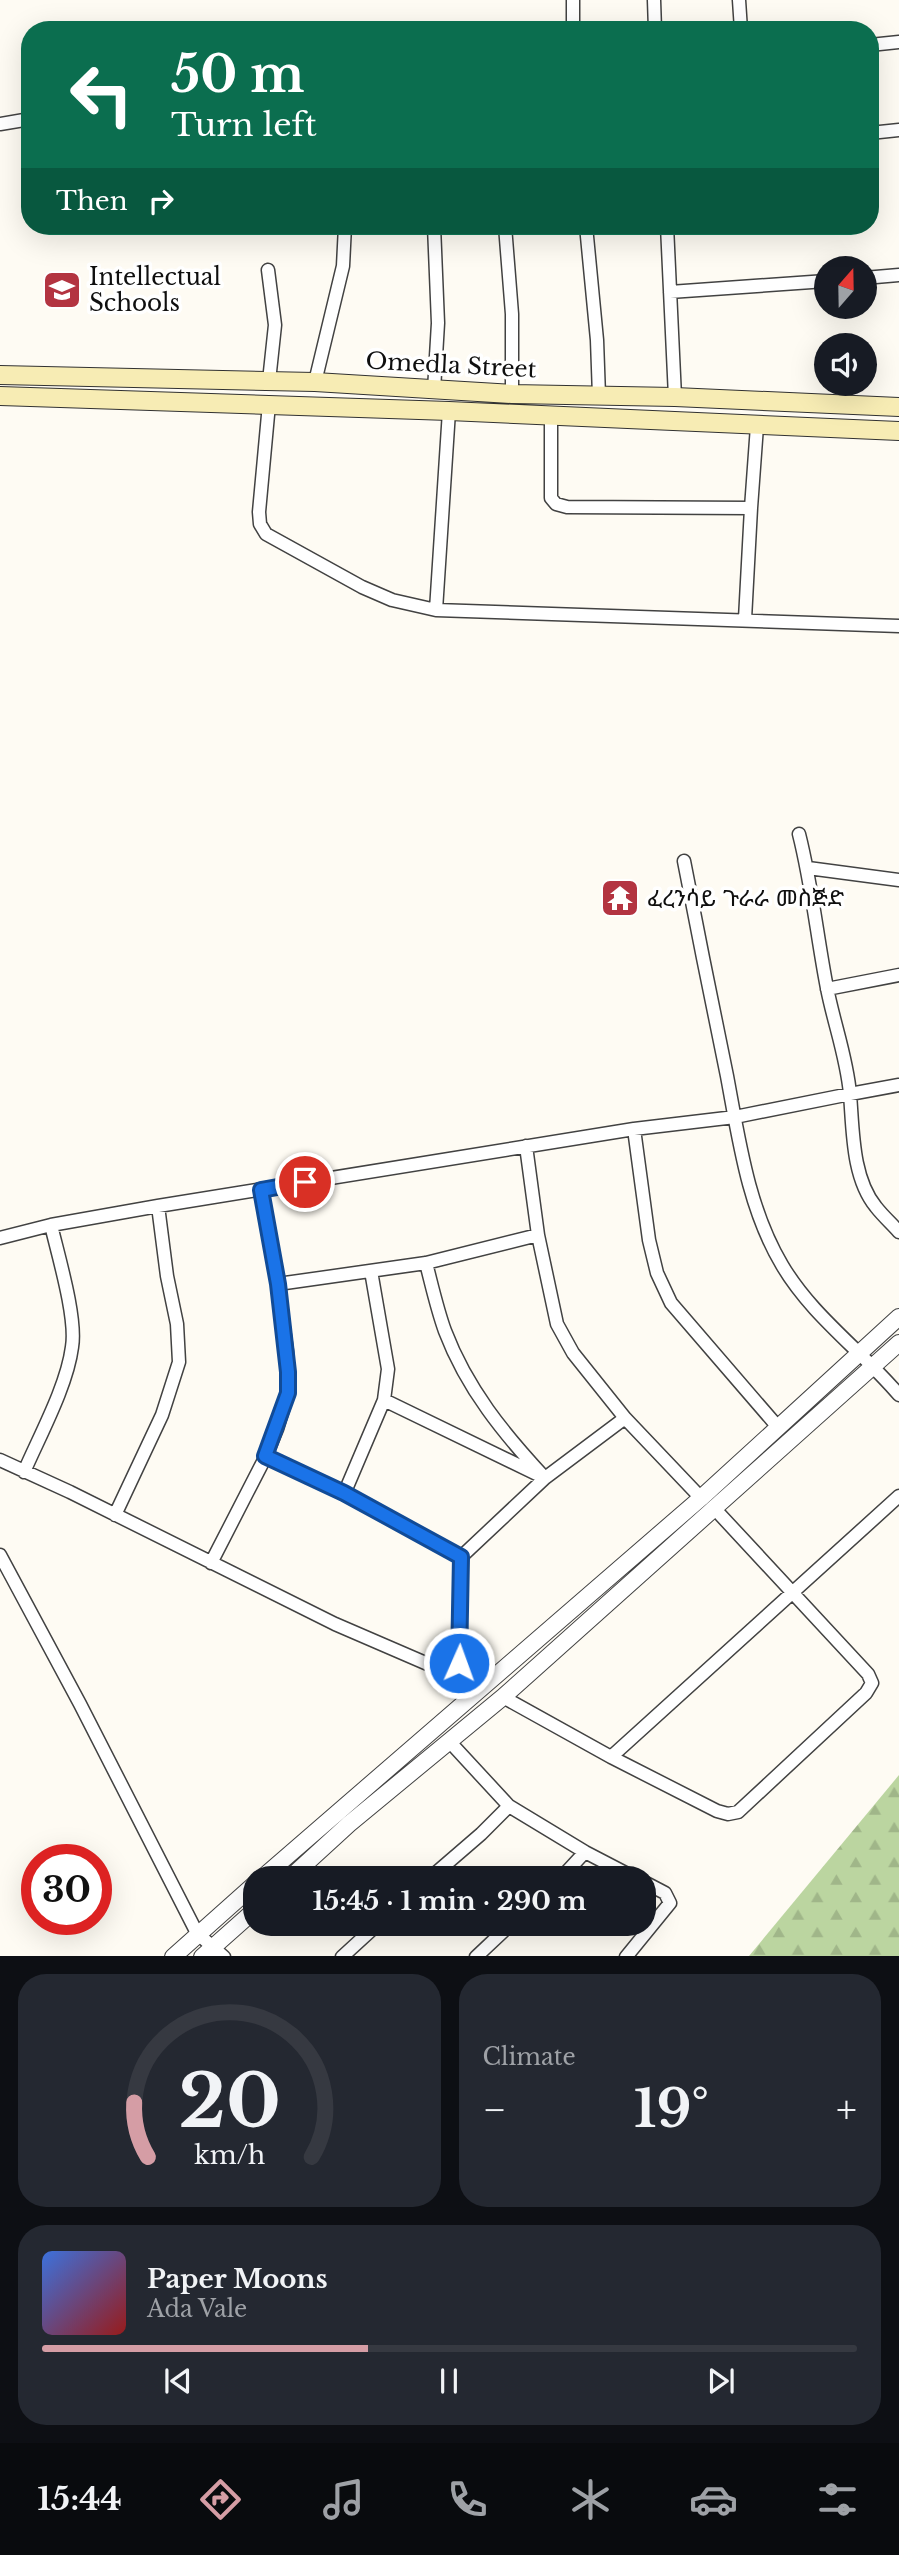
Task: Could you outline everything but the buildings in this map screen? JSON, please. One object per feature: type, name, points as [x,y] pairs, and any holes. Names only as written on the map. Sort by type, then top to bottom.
[{"type":"main road","name":"Omedla Street","points":[[0,375],[315,382],[512,394],[675,397],[899,407]]},
{"type":"main road","name":"Omedla Street","points":[[0,396],[269,404],[899,430]]},
{"type":"street","points":[[573,0],[573,21]]},
{"type":"street","points":[[654,0],[655,21]]},
{"type":"street","points":[[739,0],[740,21]]},
{"type":"street","points":[[879,44],[899,42]]},
{"type":"street","points":[[0,124],[21,120]]},
{"type":"street","points":[[879,132],[899,130]]},
{"type":"street","points":[[315,382],[343,266],[345,235]]},
{"type":"street","points":[[434,235],[438,323],[434,390]]},
{"type":"street","points":[[506,235],[512,314],[512,394]]},
{"type":"street","points":[[587,235],[597,340],[599,396]]},
{"type":"street","points":[[667,235],[675,397]]},
{"type":"street","points":[[268,270],[275,324],[269,381]]},
{"type":"street","points":[[877,277],[899,275]]},
{"type":"street","points":[[670,292],[814,282]]},
{"type":"street","points":[[269,404],[260,524],[267,534],[362,587],[392,600],[436,610],[899,626]]},
{"type":"street","points":[[436,610],[449,411]]},
{"type":"street","points":[[551,416],[551,498],[556,504],[567,507],[751,508]]},
{"type":"street","points":[[745,620],[757,426]]},
{"type":"street","points":[[799,834],[808,867],[827,989],[848,1070],[854,1150],[862,1180],[874,1206],[899,1232]]},
{"type":"street","points":[[684,861],[757,1213],[768,1240],[798,1290],[830,1327],[875,1367],[899,1395]]},
{"type":"street","points":[[808,867],[899,880]]},
{"type":"street","points":[[827,989],[899,975]]},
{"type":"street","points":[[0,1238],[158,1206],[634,1129],[735,1117],[899,1085]]},
{"type":"street","points":[[634,1129],[649,1240],[657,1273],[671,1303],[777,1426]]},
{"type":"street","points":[[503,1697],[611,1757],[717,1811],[728,1814],[738,1812],[866,1693],[872,1683],[868,1674],[625,1418],[573,1353],[557,1324],[538,1235],[526,1146]]},
{"type":"street","points":[[211,1563],[265,1456],[288,1393],[287,1352],[278,1284],[261,1190]]},
{"type":"street","points":[[115,1515],[162,1415],[178,1362],[177,1324],[167,1276],[158,1206]]},
{"type":"street","points":[[24,1472],[67,1369],[73,1345],[63,1276],[51,1226]]},
{"type":"street","points":[[278,1284],[426,1263],[538,1235]]},
{"type":"street","points":[[426,1263],[444,1330],[459,1363],[495,1423],[545,1478]]},
{"type":"street","points":[[344,1493],[384,1401],[388,1369],[371,1271]]},
{"type":"street","points":[[303,1866],[349,1824],[503,1697],[707,1503],[777,1426],[899,1317]]},
{"type":"street","points":[[276,1866],[481,1687],[875,1367],[899,1343]]},
{"type":"street","points":[[384,1401],[545,1478]]},
{"type":"street","points":[[458,1679],[461,1557],[545,1478],[625,1418]]},
{"type":"street","points":[[265,1456],[344,1493],[461,1557]]},
{"type":"street","points":[[0,1460],[335,1625],[481,1687]]},
{"type":"street","points":[[611,1757],[899,1496]]},
{"type":"street","points":[[0,1555],[197,1933],[213,1954],[243,1923]]},
{"type":"street","points":[[462,1704],[478,1718]]},
{"type":"street","points":[[449,1741],[509,1806],[612,1866]]},
{"type":"street","points":[[444,1866],[509,1806]]},
{"type":"street","points":[[572,1866],[585,1852]]},
{"type":"street","points":[[656,1889],[665,1894],[670,1903],[656,1920]]},
{"type":"street","points":[[173,1956],[243,1894]]},
{"type":"street","points":[[342,1956],[364,1936]]},
{"type":"street","points":[[476,1956],[498,1936]]},
{"type":"street","points":[[626,1956],[643,1936]]},
{"type":"green space","points":[[899,1775],[899,1956],[749,1956]]},
{"type":"place","name":"Intellectual Schools","points":[[62,290]]},
{"type":"place","name":"ፈረንሳይ ጉራራ መስጅድ","points":[[620,898]]},
{"type":"route","points":[[305,1182],[261,1190],[278,1284],[288,1372],[288,1393],[265,1456],[344,1493],[461,1557],[459,1663]]}]
